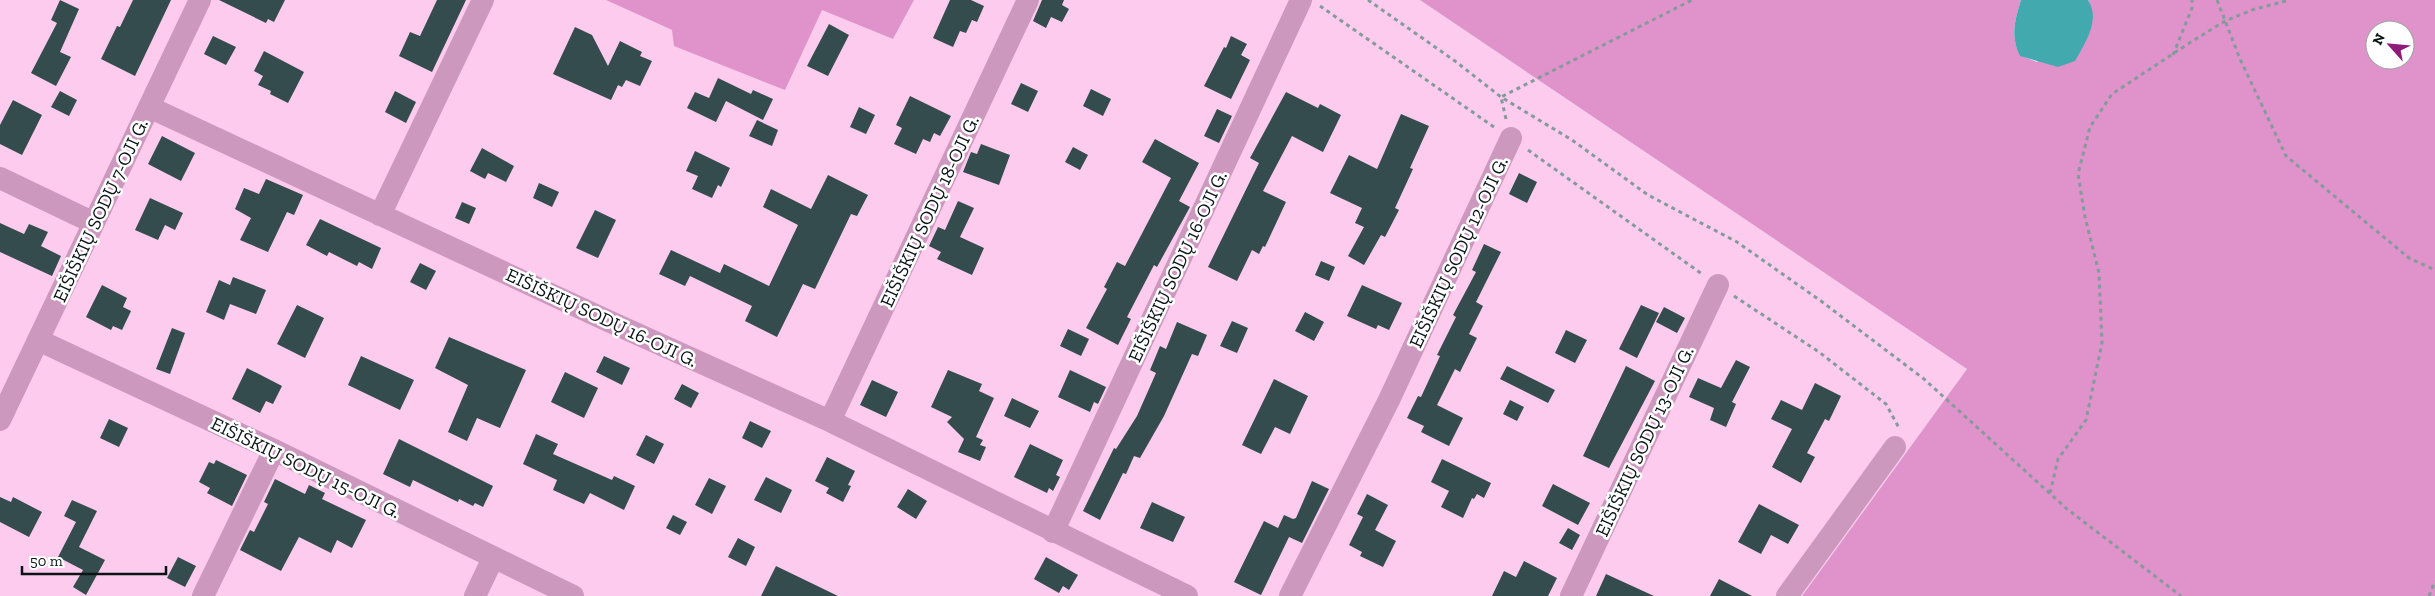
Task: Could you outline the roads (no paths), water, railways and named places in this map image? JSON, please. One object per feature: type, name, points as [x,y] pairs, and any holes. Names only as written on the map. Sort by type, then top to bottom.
[{"type":"street","name":"EIŠIŠKIŲ SODŲ 7-OJI G.","points":[[0,420],[200,0]]},
{"type":"street","points":[[380,215],[483,0]]},
{"type":"street","name":"EIŠIŠKIŲ SODŲ 18-OJI G.","points":[[830,421],[1028,0]]},
{"type":"street","name":"EIŠIŠKIŲ SODŲ 16-OJI G.","points":[[1053,532],[1310,3]]},
{"type":"street","name":"EIŠIŠKIŲ SODŲ 16-OJI G.","points":[[149,107],[604,319],[830,421],[1186,596]]},
{"type":"street","name":"EIŠIŠKIŲ SODŲ 12-OJI G.","points":[[1290,596],[1389,400],[1511,138]]},
{"type":"street","points":[[0,178],[94,223]]},
{"type":"street","name":"EIŠIŠKIŲ SODŲ 13-OJI G.","points":[[1570,596],[1718,285]]},
{"type":"street","name":"EIŠIŠKIŲ SODŲ 15-OJI G.","points":[[38,340],[274,450],[573,596]]},
{"type":"street","points":[[1787,596],[1895,447]]},
{"type":"street","points":[[203,596],[274,450]]},
{"type":"street","points":[[475,596],[493,558]]},
{"type":"water","points":[[2021,0],[2088,0],[2092,8],[2092,23],[2087,39],[2075,61],[2058,67],[2020,56],[2014,35],[2015,21]]}]
